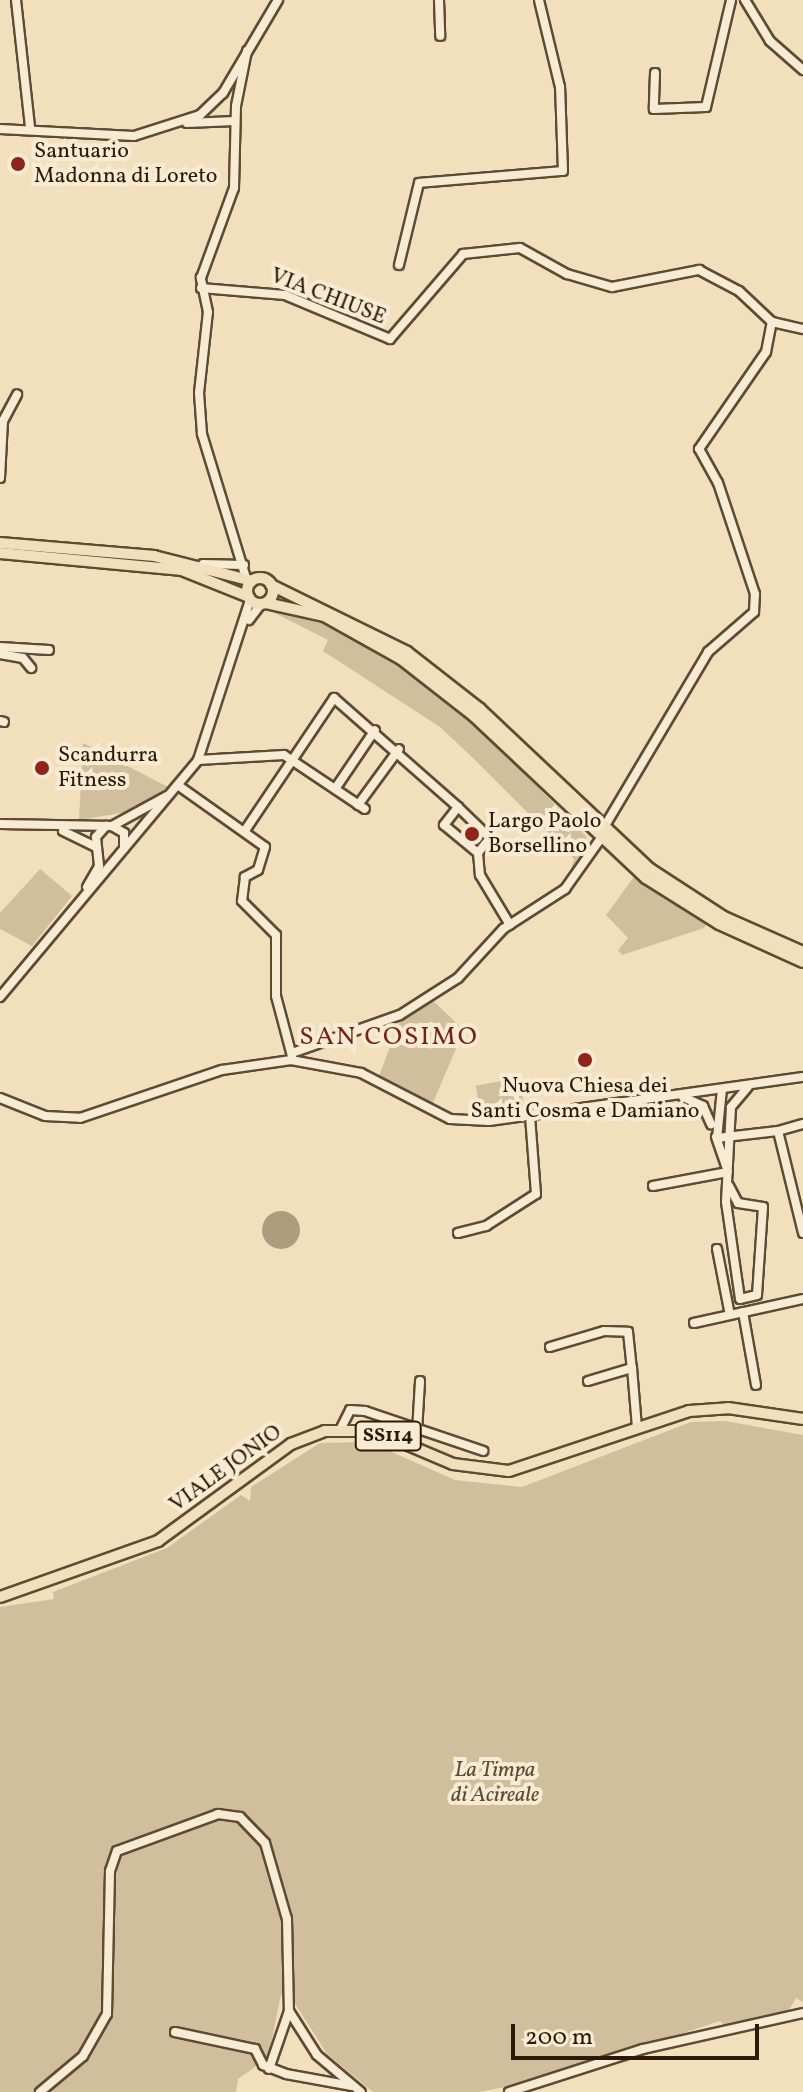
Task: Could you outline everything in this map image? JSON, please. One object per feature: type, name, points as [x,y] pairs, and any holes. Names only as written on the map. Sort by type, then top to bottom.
[{"type":"main road","points":[[0,543],[178,560],[250,574],[347,618],[444,679],[601,835],[696,901],[803,952]]},
{"type":"main road","points":[[0,553],[182,570],[257,601],[324,616],[427,677],[601,835],[690,908],[803,962]]},
{"type":"main road","points":[[250,574],[257,601]]},
{"type":"main road","points":[[257,601],[271,585]]},
{"type":"main road","name":"VIALE JONIO","points":[[0,1597],[158,1541],[291,1444],[341,1428],[375,1431],[453,1464],[509,1471],[637,1428],[709,1408],[803,1419]]},
{"type":"street","points":[[16,0],[30,127]]},
{"type":"street","points":[[179,123],[212,106],[278,0]]},
{"type":"street","points":[[439,0],[440,36]]},
{"type":"street","points":[[399,265],[419,183],[563,171],[560,87],[539,0]]},
{"type":"street","points":[[655,73],[654,109],[706,107],[731,0]]},
{"type":"street","points":[[745,0],[770,41],[803,70]]},
{"type":"street","points":[[247,51],[235,121],[234,188],[201,288],[208,312],[199,420],[250,574]]},
{"type":"street","points":[[0,129],[30,127],[121,136],[179,123],[235,121]]},
{"type":"street","name":"VIA CHIUSE","points":[[201,288],[285,295],[390,339],[463,254],[520,248],[567,274],[612,287],[699,270],[739,291],[772,322]]},
{"type":"street","points":[[0,1098],[45,1116],[80,1118],[222,1070],[292,1056],[408,1011],[470,970],[510,925],[565,889],[601,835],[700,663],[754,612],[755,594],[718,483],[699,449],[766,352],[772,322],[803,329]]},
{"type":"street","points":[[0,478],[3,421],[17,395]]},
{"type":"street","points":[[0,997],[198,760],[257,601]]},
{"type":"street","points":[[0,647],[49,650]]},
{"type":"street","points":[[0,654],[23,658],[31,668]]},
{"type":"street","points":[[246,829],[334,698],[399,749],[490,838],[478,853],[480,875],[510,925]]},
{"type":"street","points":[[335,789],[375,730]]},
{"type":"street","points":[[198,760],[292,760],[362,807],[399,749]]},
{"type":"street","points":[[46,828],[109,826],[176,789]]},
{"type":"street","points":[[176,789],[246,829],[265,847],[241,890],[256,917],[276,935],[276,996],[292,1056]]},
{"type":"street","points":[[456,804],[444,825],[478,853]]},
{"type":"street","points":[[0,824],[83,835],[99,850],[121,851]]},
{"type":"street","points":[[81,898],[109,826]]},
{"type":"street","points":[[109,826],[125,835],[121,851]]},
{"type":"street","points":[[292,1056],[361,1073],[450,1119],[530,1116],[803,1077]]},
{"type":"street","points":[[729,1121],[735,1099],[751,1084]]},
{"type":"street","points":[[722,1089],[729,1121],[728,1172],[729,1186],[740,1299],[757,1295],[763,1207],[738,1203],[729,1186]]},
{"type":"street","points":[[717,1138],[722,1089]]},
{"type":"street","points":[[674,1095],[703,1106],[728,1172]]},
{"type":"street","points":[[458,1233],[486,1226],[536,1194],[530,1116]]},
{"type":"street","points":[[717,1138],[778,1131],[803,1124]]},
{"type":"street","points":[[778,1131],[803,1233]]},
{"type":"street","points":[[653,1186],[728,1172]]},
{"type":"street","points":[[717,1249],[730,1315]]},
{"type":"street","points":[[694,1323],[803,1299]]},
{"type":"street","points":[[743,1312],[756,1385]]},
{"type":"street","points":[[550,1347],[604,1331],[628,1332],[637,1428]]},
{"type":"street","points":[[588,1381],[632,1368]]},
{"type":"street","points":[[417,1432],[420,1381]]},
{"type":"street","points":[[341,1428],[357,1410],[483,1451]]},
{"type":"street","points":[[40,2092],[83,2056],[107,2014],[110,1871],[117,1851],[209,1815],[240,1817],[265,1843],[287,1919],[289,2011],[269,2069]]},
{"type":"street","points":[[289,2011],[317,2055],[357,2089]]},
{"type":"street","points":[[509,2092],[559,2081],[643,2049],[803,2013]]},
{"type":"street","points":[[175,2032],[255,2049],[269,2069],[357,2089]]},
{"type":"street","points":[[559,2081],[559,2092]]},
{"type":"green space","points":[[275,607],[322,621],[399,663],[471,719],[586,836],[588,850],[567,882],[574,859],[474,759],[440,727],[323,651],[328,640],[267,609]]},
{"type":"green space","points":[[83,743],[168,787],[134,811],[79,820]]},
{"type":"green space","points":[[40,869],[72,896],[32,946],[0,929],[0,913]]},
{"type":"green space","points":[[634,877],[706,924],[704,928],[622,955],[618,950],[628,938],[606,915]]},
{"type":"green space","points":[[429,997],[464,1030],[432,1105],[379,1076],[401,1018]]},
{"type":"green space","points":[[519,1078],[524,1107],[481,1114],[476,1086]]},
{"type":"green space","name":"La Timpa di Acireale","points":[[725,1421],[803,1435],[803,2002],[796,1998],[789,2010],[727,2027],[720,2021],[545,2079],[479,2092],[373,2092],[327,2054],[292,1999],[281,1995],[268,2058],[238,2079],[236,2092],[0,2092],[0,1607],[54,1599],[53,1592],[167,1548],[241,1495],[250,1501],[251,1487],[320,1443],[369,1442],[455,1480],[522,1487],[691,1422]]},
{"type":"shaded area","points":[[281,1211],[294,1217],[300,1230],[294,1243],[281,1249],[268,1243],[262,1230],[268,1217]]},
{"type":"place","name":"Santuario Madonna di Loreto","points":[[18,164]]},
{"type":"place","name":"Scandurra Fitness","points":[[42,768]]},
{"type":"place","name":"Largo Paolo Borsellino","points":[[472,834]]},
{"type":"place","name":"Nuova Chiesa dei Santi Cosma e Damiano","points":[[585,1060]]},
{"type":"district","name":"SAN COSIMO","points":[[389,1038]]}]
